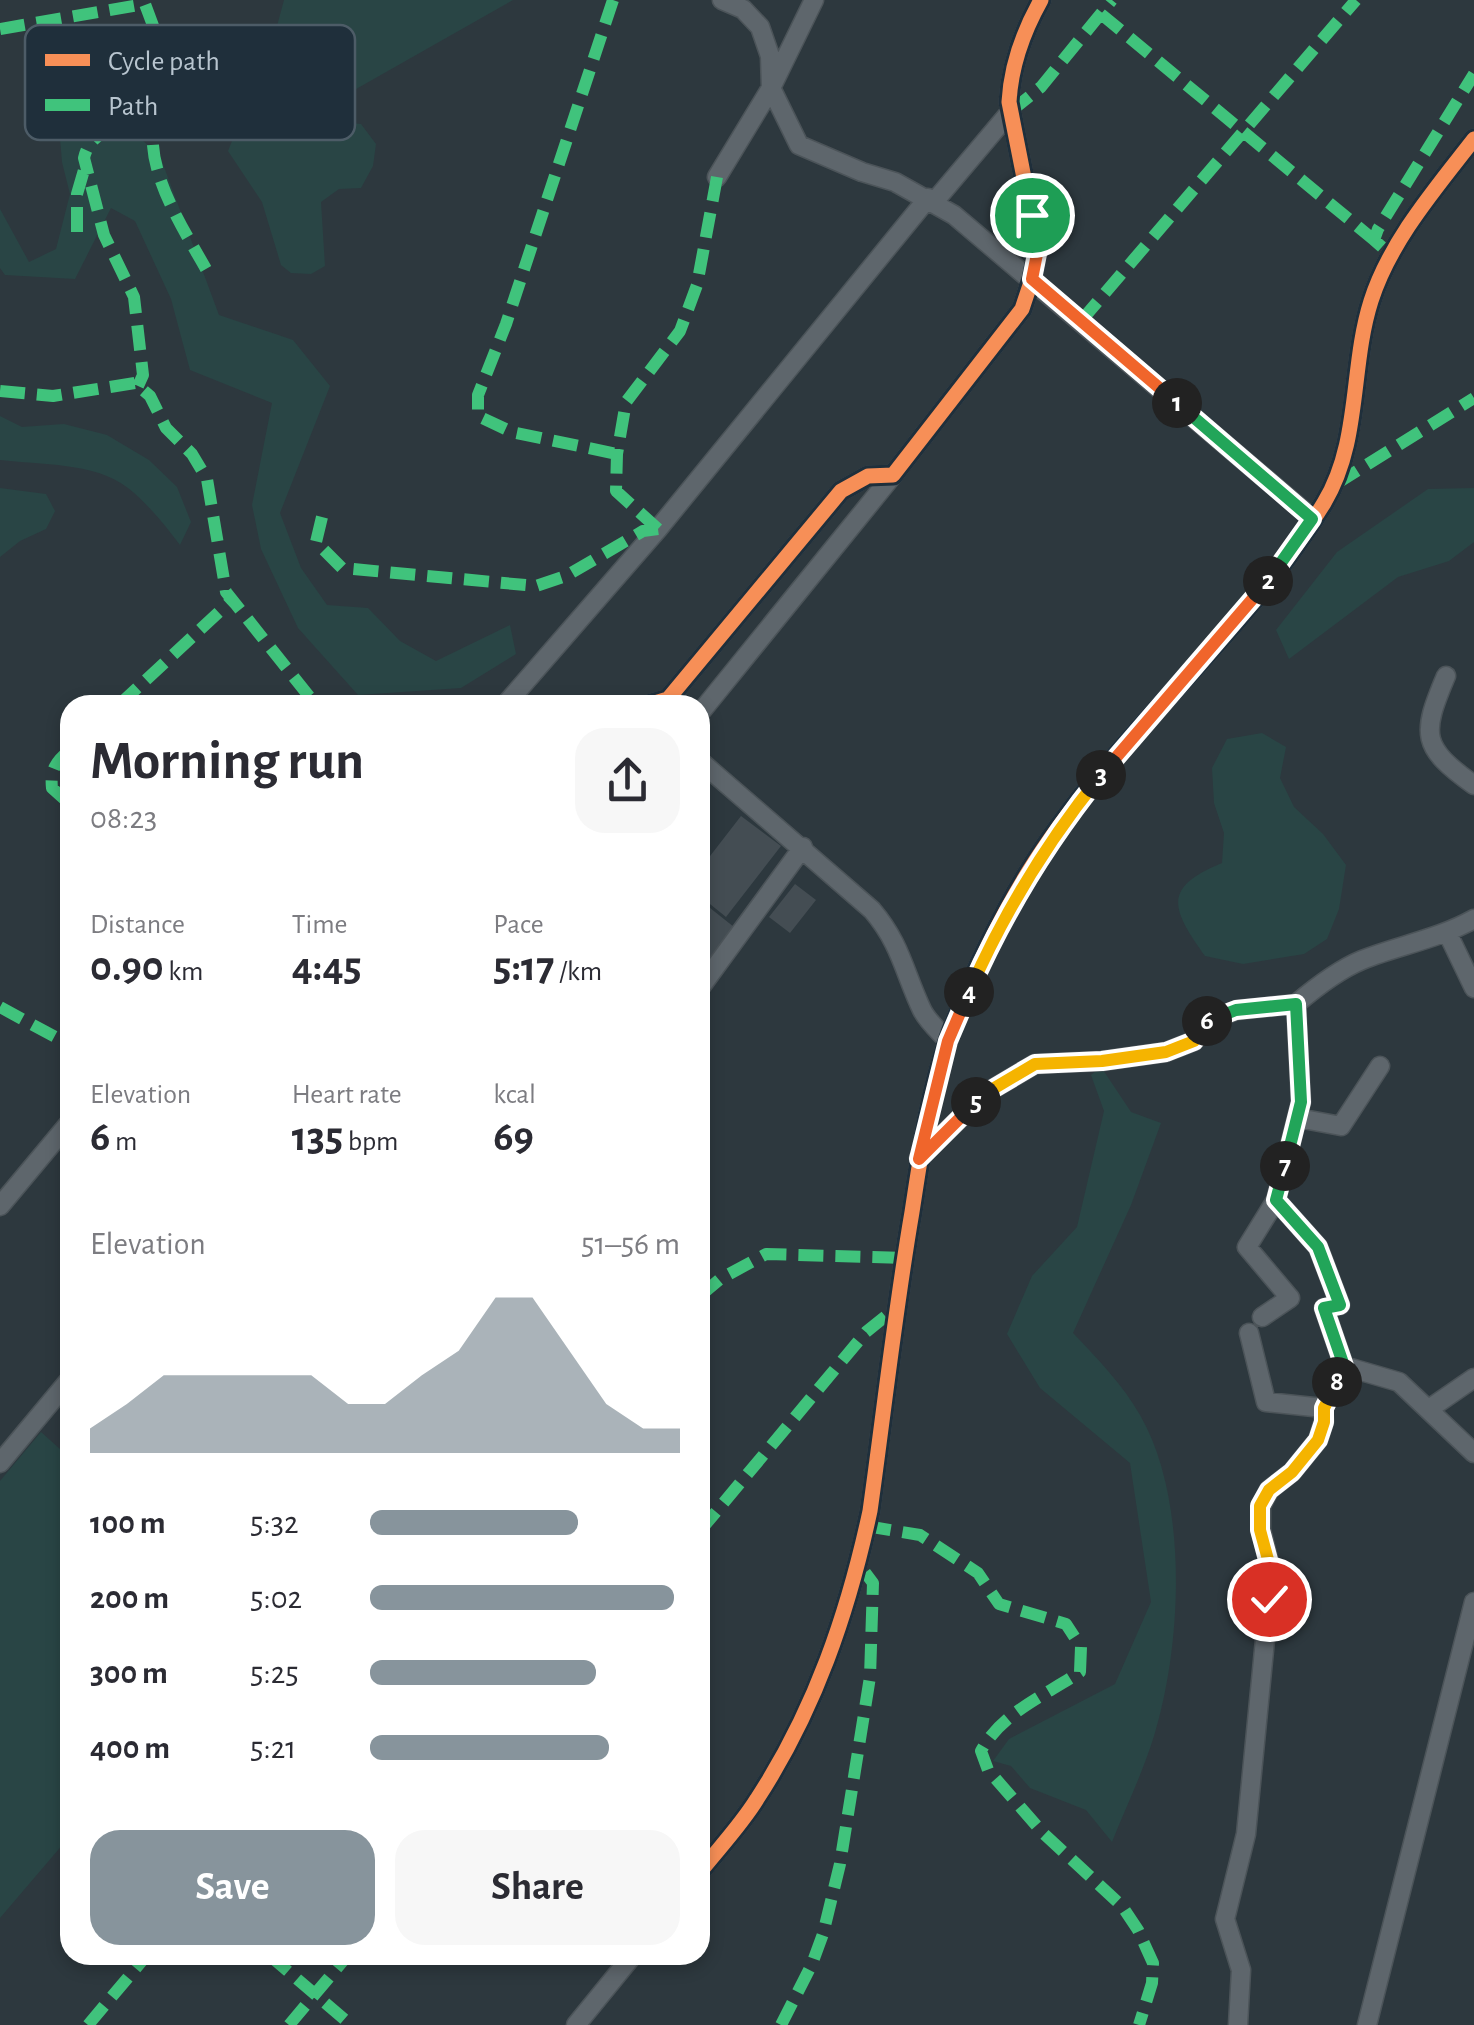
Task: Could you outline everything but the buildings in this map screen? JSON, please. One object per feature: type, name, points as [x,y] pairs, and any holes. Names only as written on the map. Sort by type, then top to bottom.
[{"type":"street","points":[[722,0],[743,9],[760,27],[770,56],[771,88],[800,145],[896,182],[931,200],[1032,279],[1312,519]]},
{"type":"street","points":[[717,177],[771,88],[814,0]]},
{"type":"street","points":[[710,701],[1022,309],[1038,249],[1010,112],[1010,78],[1040,0]]},
{"type":"street","points":[[514,695],[658,529],[931,200],[1010,112]]},
{"type":"street","points":[[710,1859],[755,1802],[786,1753],[834,1644],[870,1510],[919,1159],[948,1041],[996,930],[1030,870],[1102,774],[1274,574],[1326,501],[1354,417],[1361,344],[1371,300],[1391,255],[1474,139]]},
{"type":"street","points":[[671,695],[842,491],[868,476],[892,475]]},
{"type":"street","points":[[1446,676],[1429,717],[1432,749],[1449,768],[1474,785]]},
{"type":"street","points":[[710,769],[855,892],[886,927],[904,959],[924,1014],[948,1041]]},
{"type":"street","points":[[710,974],[803,847]]},
{"type":"street","points":[[919,1159],[986,1093],[1035,1064],[1102,1061],[1166,1052],[1194,1041],[1205,1022],[1236,1010],[1296,1004],[1322,982],[1360,961],[1448,934],[1474,919]]},
{"type":"street","points":[[1448,934],[1474,988]]},
{"type":"street","points":[[1262,1316],[1290,1298],[1248,1246],[1276,1200],[1298,1118],[1301,1102],[1296,1004]]},
{"type":"street","points":[[1298,1118],[1340,1126],[1380,1066]]},
{"type":"street","points":[[0,1206],[60,1134]]},
{"type":"street","points":[[1238,2025],[1240,1970],[1225,1918],[1246,1834],[1269,1599],[1270,1567],[1260,1530],[1260,1506],[1269,1490],[1292,1472],[1318,1440],[1324,1408],[1344,1366],[1324,1308],[1340,1305],[1318,1247],[1276,1200]]},
{"type":"street","points":[[1248,1333],[1266,1402],[1324,1408]]},
{"type":"street","points":[[1344,1366],[1399,1382],[1474,1453]]},
{"type":"street","points":[[1429,1409],[1474,1378]]},
{"type":"street","points":[[0,1463],[60,1391]]},
{"type":"street","points":[[1367,2025],[1474,1602]]},
{"type":"street","points":[[576,2025],[625,1965]]},
{"type":"green space","points":[[284,0],[513,0],[355,90],[355,25],[277,25]]},
{"type":"green space","points":[[355,124],[361,124],[376,144],[373,166],[361,188],[339,189],[321,202],[325,266],[311,274],[291,273],[281,265],[262,202],[228,151],[232,140],[355,140]]},
{"type":"green space","points":[[60,140],[142,140],[160,156],[219,315],[293,340],[330,386],[280,513],[301,568],[327,605],[368,608],[400,641],[436,661],[510,625],[516,654],[461,688],[358,695],[298,628],[261,549],[252,505],[272,403],[190,370],[171,299],[135,221],[111,208],[75,279],[5,275],[0,268],[0,209],[29,262],[56,249],[70,194]]},
{"type":"green space","points":[[0,416],[22,427],[64,424],[107,435],[149,460],[177,487],[191,522],[180,545],[142,501],[115,480],[67,466],[0,460]]},
{"type":"green space","points":[[0,488],[46,494],[55,511],[46,529],[20,541],[0,557]]},
{"type":"green space","points":[[1474,488],[1474,542],[1449,561],[1398,577],[1289,659],[1276,630],[1337,552],[1428,489]]},
{"type":"green space","points":[[1262,733],[1286,747],[1280,778],[1294,807],[1323,834],[1346,865],[1339,909],[1327,939],[1304,954],[1243,964],[1205,956],[1185,925],[1178,901],[1189,881],[1222,863],[1224,833],[1214,803],[1212,768],[1227,739]]},
{"type":"green space","points":[[1101,1067],[1131,1112],[1161,1123],[1131,1205],[1073,1333],[1126,1393],[1156,1449],[1167,1488],[1176,1573],[1171,1659],[1163,1700],[1150,1749],[1112,1842],[1086,1810],[1030,1788],[1011,1766],[993,1761],[1009,1739],[1115,1684],[1151,1602],[1130,1463],[1040,1388],[1007,1334],[1032,1276],[1077,1227],[1104,1111],[1091,1075]]},
{"type":"green space","points":[[41,1432],[60,1449],[60,1848],[0,1918],[0,1481]]},
{"type":"marked path","points":[[613,0],[506,324],[478,395],[478,416],[512,432],[617,454]]},
{"type":"marked path","points":[[1010,112],[1041,87],[1112,0]]},
{"type":"marked path","points":[[1081,321],[1356,0]]},
{"type":"marked path","points":[[0,29],[145,4],[153,25]]},
{"type":"marked path","points":[[1101,14],[1374,240]]},
{"type":"marked path","points":[[1382,247],[1374,240],[1378,229],[1474,74]]},
{"type":"marked path","points":[[94,140],[84,158],[104,235],[134,297],[143,375],[138,386]]},
{"type":"marked path","points":[[153,140],[161,181],[206,269]]},
{"type":"marked path","points":[[77,232],[77,194],[84,170]]},
{"type":"marked path","points":[[658,529],[616,491],[617,454],[626,402],[680,331],[697,285],[717,177]]},
{"type":"marked path","points":[[0,391],[53,396],[135,383],[150,396],[166,428],[192,454],[207,479],[226,592],[308,695]]},
{"type":"marked path","points":[[1336,484],[1474,398]]},
{"type":"marked path","points":[[322,517],[316,542],[342,568],[536,586],[566,576],[643,531],[658,529]]},
{"type":"marked path","points":[[130,695],[233,599]]},
{"type":"marked path","points":[[60,759],[52,776],[52,788],[60,795]]},
{"type":"marked path","points":[[0,1007],[60,1040]]},
{"type":"marked path","points":[[710,1288],[766,1254],[903,1258]]},
{"type":"marked path","points":[[710,1519],[866,1332],[897,1307]]},
{"type":"marked path","points":[[866,1526],[920,1535],[978,1573],[999,1604],[1066,1624],[1081,1647],[1080,1672],[1012,1715],[981,1751],[988,1770],[1043,1833],[1122,1906],[1138,1930],[1153,1963],[1152,1983],[1139,2025]]},
{"type":"marked path","points":[[781,2025],[823,1934],[840,1864],[870,1677],[873,1583],[858,1563]]},
{"type":"marked path","points":[[88,2025],[139,1965]]},
{"type":"marked path","points":[[281,1965],[351,2025]]},
{"type":"marked path","points":[[289,2025],[340,1965]]},
{"type":"cycle path","points":[[671,695],[841,491],[868,476],[893,475],[1022,309],[1038,249],[1009,102],[1019,49],[1041,0]]},
{"type":"cycle path","points":[[710,1860],[751,1809],[796,1731],[827,1660],[851,1587],[870,1511],[926,1124],[942,1059],[975,974],[1017,891],[1062,822],[1255,599],[1324,503],[1344,455],[1364,326],[1379,279],[1415,216],[1474,139]]},
{"type":"route","points":[[1032,215],[1038,249],[1032,279],[1312,519],[1274,574],[1073,809],[1030,870],[996,930],[948,1041],[919,1159],[986,1093],[1035,1064],[1102,1061],[1166,1052],[1194,1041],[1205,1022],[1236,1010],[1296,1004],[1301,1102],[1276,1200],[1318,1247],[1340,1305],[1324,1308],[1344,1366],[1324,1408],[1318,1440],[1292,1472],[1269,1490],[1260,1506],[1260,1530],[1270,1567],[1269,1599]]}]
